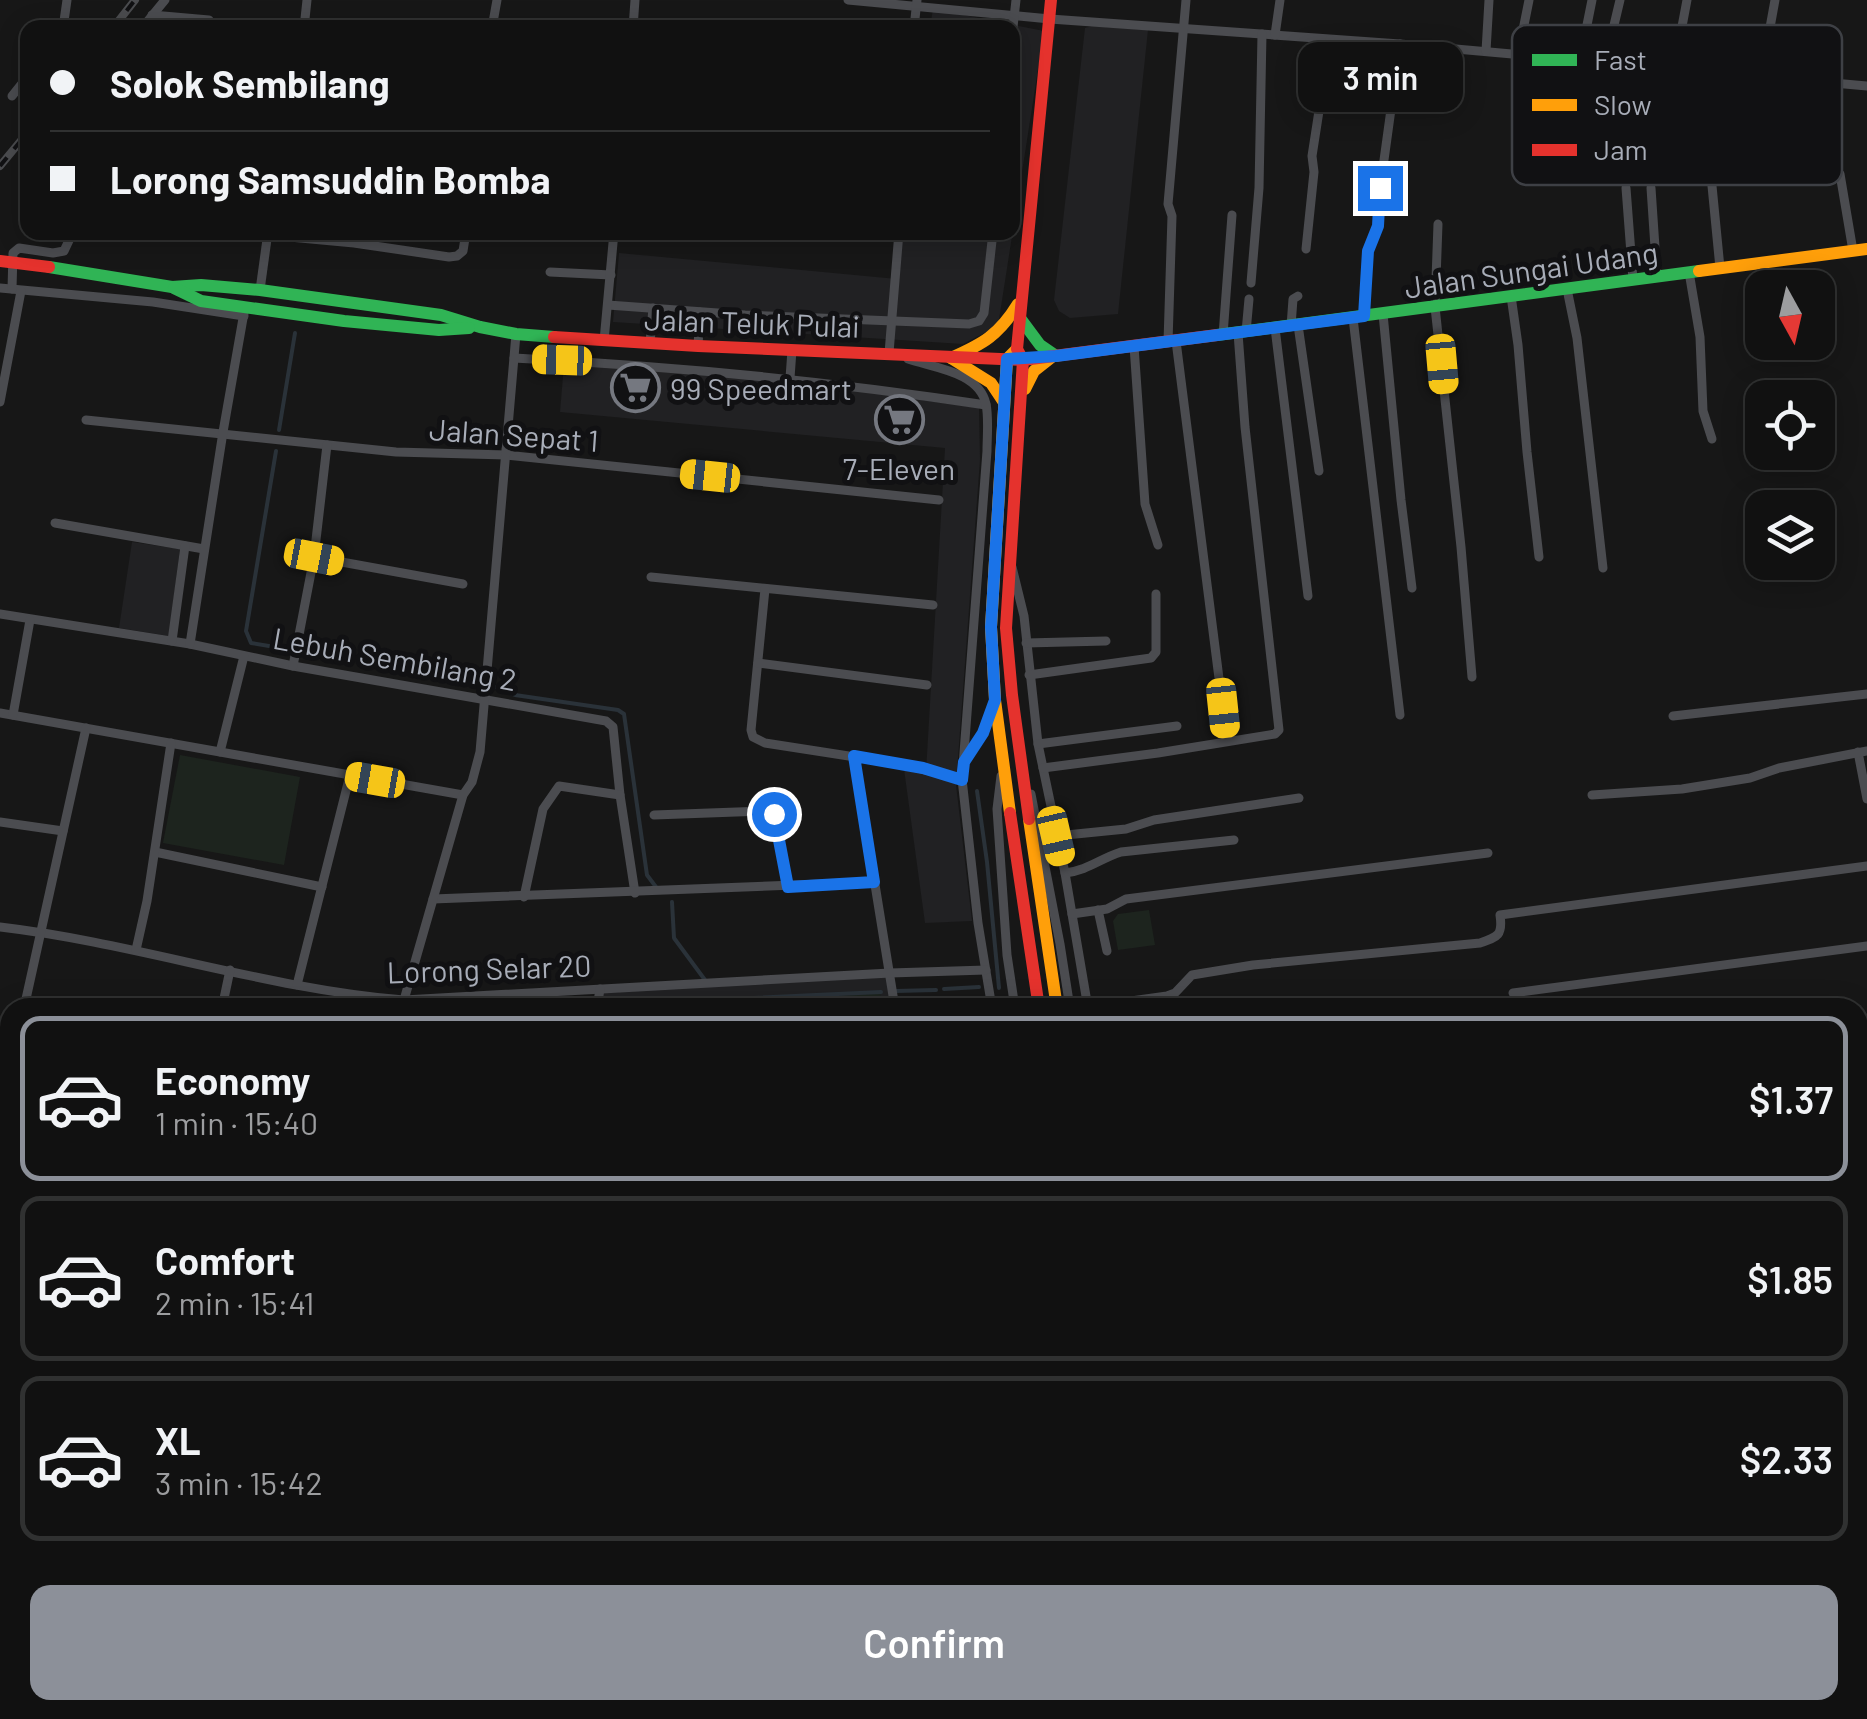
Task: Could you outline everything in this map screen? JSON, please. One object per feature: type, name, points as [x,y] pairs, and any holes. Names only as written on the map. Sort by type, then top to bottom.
[{"type":"main road","points":[[1037,998],[1003,766],[991,627],[1004,404],[1016,356],[1052,0]]},
{"type":"main road","name":"Jalan Sungai Udang","points":[[1016,356],[1055,356],[1172,342],[1860,250]]},
{"type":"main road","name":"Jalan Teluk Pulai","points":[[0,262],[172,287],[260,290],[442,315],[516,334],[951,358],[1016,356]]},
{"type":"main road","name":"Jalan Teluk Pulai","points":[[172,287],[201,301],[245,311],[439,330],[480,327]]},
{"type":"main road","points":[[298,295],[371,311],[383,318],[380,325]]},
{"type":"main road","points":[[951,358],[995,336],[1006,326],[1022,296]]},
{"type":"main road","points":[[1020,318],[1040,345],[1055,356],[1034,371],[1020,404]]},
{"type":"main road","points":[[1016,356],[1020,404],[1006,628],[1020,763],[1055,998]]},
{"type":"main road","points":[[951,358],[991,384],[1004,404]]},
{"type":"street","points":[[148,20],[165,0]]},
{"type":"street","points":[[848,0],[1512,54]]},
{"type":"street","points":[[1014,20],[1016,0]]},
{"type":"street","points":[[1186,0],[1168,204],[1172,216],[1172,342],[1226,741]]},
{"type":"street","points":[[1275,35],[1280,0]]},
{"type":"street","points":[[1486,51],[1490,0]]},
{"type":"street","points":[[1524,25],[1529,0]]},
{"type":"street","points":[[1587,25],[1592,0]]},
{"type":"street","points":[[1614,25],[1620,0]]},
{"type":"street","points":[[1682,25],[1687,0]]},
{"type":"street","points":[[1770,25],[1775,0]]},
{"type":"street","points":[[152,15],[209,20]]},
{"type":"street","points":[[1250,283],[1259,188],[1262,34]]},
{"type":"street","points":[[1306,249],[1314,172],[1312,156],[1330,40]]},
{"type":"street","points":[[1400,44],[1378,226],[1368,251],[1359,317],[1400,715]]},
{"type":"street","points":[[1842,84],[1867,86]]},
{"type":"street","points":[[12,96],[20,86]]},
{"type":"street","points":[[1842,182],[1860,250]]},
{"type":"street","points":[[1712,185],[1720,268]]},
{"type":"street","points":[[1626,188],[1633,280]]},
{"type":"street","points":[[1651,188],[1656,277]]},
{"type":"street","points":[[1223,335],[1232,215]]},
{"type":"street","points":[[1438,224],[1435,307],[1472,677]]},
{"type":"street","points":[[0,402],[16,290],[13,253],[19,248],[64,251],[69,240]]},
{"type":"street","points":[[260,290],[267,240]]},
{"type":"street","points":[[332,240],[449,257],[463,251],[465,240]]},
{"type":"street","points":[[604,340],[613,240]]},
{"type":"street","points":[[898,240],[888,353],[971,380],[980,388],[986,405],[987,452],[962,780],[990,998]]},
{"type":"street","name":"Jalan Teluk Pulai","points":[[608,305],[968,324],[978,321],[984,313],[991,240]]},
{"type":"street","points":[[550,272],[611,275]]},
{"type":"street","points":[[1689,272],[1700,336],[1703,412],[1712,439]]},
{"type":"street","points":[[0,288],[245,311],[190,644]]},
{"type":"street","points":[[1566,289],[1578,338],[1603,568]]},
{"type":"street","points":[[1298,296],[1292,299],[1294,326],[1318,470]]},
{"type":"street","points":[[1511,296],[1539,557]]},
{"type":"street","points":[[1043,768],[1158,753],[1275,734],[1278,730],[1244,427],[1242,332],[1249,299]]},
{"type":"street","points":[[650,343],[653,308]]},
{"type":"street","points":[[700,312],[707,371]]},
{"type":"street","points":[[1383,314],[1412,588]]},
{"type":"street","points":[[1275,328],[1308,596]]},
{"type":"street","points":[[405,998],[480,752],[516,334]]},
{"type":"street","points":[[1134,346],[1145,504],[1158,545]]},
{"type":"street","points":[[790,378],[792,350]]},
{"type":"street","points":[[514,358],[790,378],[986,405]]},
{"type":"street","name":"Jalan Sepat 1","points":[[86,420],[396,452],[506,455],[939,500]]},
{"type":"street","points":[[293,666],[314,557],[328,445]]},
{"type":"street","points":[[55,523],[204,549]]},
{"type":"street","points":[[172,641],[184,546]]},
{"type":"street","points":[[314,557],[463,584]]},
{"type":"street","points":[[1009,558],[1024,616],[1038,744],[1086,998]]},
{"type":"street","points":[[651,577],[933,605]]},
{"type":"street","points":[[766,588],[751,730],[754,738],[765,743],[923,768],[962,780]]},
{"type":"street","points":[[1029,675],[1151,658],[1156,652],[1156,594]]},
{"type":"street","name":"Lebuh Sembilang 2","points":[[0,614],[190,644],[610,723],[636,892]]},
{"type":"street","points":[[13,715],[30,620]]},
{"type":"street","points":[[1026,642],[1106,641]]},
{"type":"street","points":[[220,752],[244,656]]},
{"type":"street","points":[[758,664],[927,685]]},
{"type":"street","points":[[1673,716],[1867,694]]},
{"type":"street","points":[[964,762],[983,733],[995,700]]},
{"type":"street","points":[[0,713],[464,796]]},
{"type":"street","points":[[1038,744],[1177,726]]},
{"type":"street","points":[[26,998],[86,728]]},
{"type":"street","points":[[136,950],[148,901],[171,743]]},
{"type":"street","points":[[1592,795],[1716,784],[1863,752],[1867,799]]},
{"type":"street","points":[[854,756],[894,998]]},
{"type":"street","points":[[1020,763],[1034,806],[1068,998]]},
{"type":"street","points":[[1003,766],[996,809],[1013,998]]},
{"type":"street","points":[[297,985],[350,775]]},
{"type":"street","points":[[524,897],[543,809],[559,786],[620,795]]},
{"type":"street","points":[[1056,836],[1126,829],[1154,820],[1300,798]]},
{"type":"street","points":[[654,816],[767,810],[774,814],[788,887]]},
{"type":"street","points":[[0,822],[64,831]]},
{"type":"street","points":[[1065,873],[1092,867],[1121,852],[1234,840]]},
{"type":"street","points":[[155,852],[322,887]]},
{"type":"street","points":[[1072,914],[1098,910],[1126,899],[1488,853]]},
{"type":"street","points":[[1152,998],[1175,993],[1192,974],[1480,942],[1500,932],[1500,915],[1867,866]]},
{"type":"street","points":[[432,899],[874,882]]},
{"type":"street","points":[[1098,910],[1107,951]]},
{"type":"street","name":"Lorong Selar 20","points":[[0,927],[136,950],[348,996],[376,998]]},
{"type":"street","points":[[1512,992],[1867,946]]},
{"type":"street","points":[[224,998],[230,970]]},
{"type":"street","name":"Lorong Selar 20","points":[[438,998],[986,970]]},
{"type":"street","points":[[599,998],[600,989]]},
{"type":"street","points":[[505,998],[506,994]]},
{"type":"shaded area","points":[[933,9],[988,20],[931,20]]},
{"type":"shaded area","points":[[1020,26],[1044,31],[1020,185]]},
{"type":"shaded area","points":[[1085,28],[1148,30],[1118,314],[1070,318],[1059,311],[1054,300]]},
{"type":"shaded area","points":[[901,240],[1011,240],[998,326],[963,344],[613,322],[619,253],[897,279]]},
{"type":"shaded area","points":[[564,364],[794,382],[979,408],[980,460],[956,785],[972,921],[925,923],[904,769],[926,772],[945,448],[560,412]]},
{"type":"shaded area","points":[[132,542],[180,549],[169,636],[119,628]]},
{"type":"shaded area","points":[[180,755],[300,777],[284,865],[163,843]]},
{"type":"shaded area","points":[[1149,910],[1155,945],[1118,950],[1113,921],[1118,914]]},
{"type":"shaded area","points":[[887,976],[890,998],[601,998],[602,993]]},
{"type":"shaded area","points":[[880,993],[881,998],[777,998]]},
{"type":"waterway","points":[[279,430],[295,333]]},
{"type":"waterway","points":[[276,451],[246,631],[251,643],[287,649]]},
{"type":"waterway","points":[[463,682],[482,685]]},
{"type":"waterway","points":[[493,686],[515,695],[624,714],[647,875],[656,887]]},
{"type":"waterway","points":[[977,791],[999,988]]},
{"type":"waterway","points":[[672,902],[674,938],[705,980]]},
{"type":"waterway","points":[[944,989],[979,987]]},
{"type":"waterway","points":[[896,991],[936,990]]},
{"type":"waterway","points":[[754,998],[881,992]]},
{"type":"railway","points":[[119,20],[135,0]]},
{"type":"railway","points":[[0,166],[20,142]]},
{"type":"traffic: fast","points":[[49,267],[172,287],[260,290],[441,315],[480,327],[554,337]]},
{"type":"traffic: fast","points":[[1217,335],[1699,271]]},
{"type":"traffic: fast","points":[[174,288],[201,301],[344,321],[439,330],[469,328]]},
{"type":"traffic: fast","points":[[1020,318],[1040,345],[1056,356]]},
{"type":"traffic: slow","points":[[1699,271],[1867,249]]},
{"type":"traffic: slow","points":[[951,358],[989,337],[1018,304]]},
{"type":"traffic: slow","points":[[1010,813],[995,700],[991,627],[1007,359],[1017,349]]},
{"type":"traffic: slow","points":[[1025,389],[1034,371],[1053,356]]},
{"type":"traffic: slow","points":[[951,358],[991,383],[1003,401]]},
{"type":"traffic: slow","points":[[1029,819],[1056,998]]},
{"type":"traffic: jam","points":[[1029,819],[1006,628],[1023,360],[1017,349],[1051,0]]},
{"type":"traffic: jam","points":[[0,261],[49,267]]},
{"type":"traffic: jam","points":[[554,337],[1023,360],[1217,335]]},
{"type":"traffic: jam","points":[[1010,813],[1038,998]]},
{"type":"place","name":"99 Speedmart","points":[[635,388]]},
{"type":"place","name":"7-Eleven","points":[[899,419]]},
{"type":"route","points":[[774,814],[788,887],[874,882],[854,756],[923,768],[962,780],[964,762],[983,733],[995,700],[991,627],[1007,359],[1364,316],[1368,251],[1378,226],[1380,188]]}]
